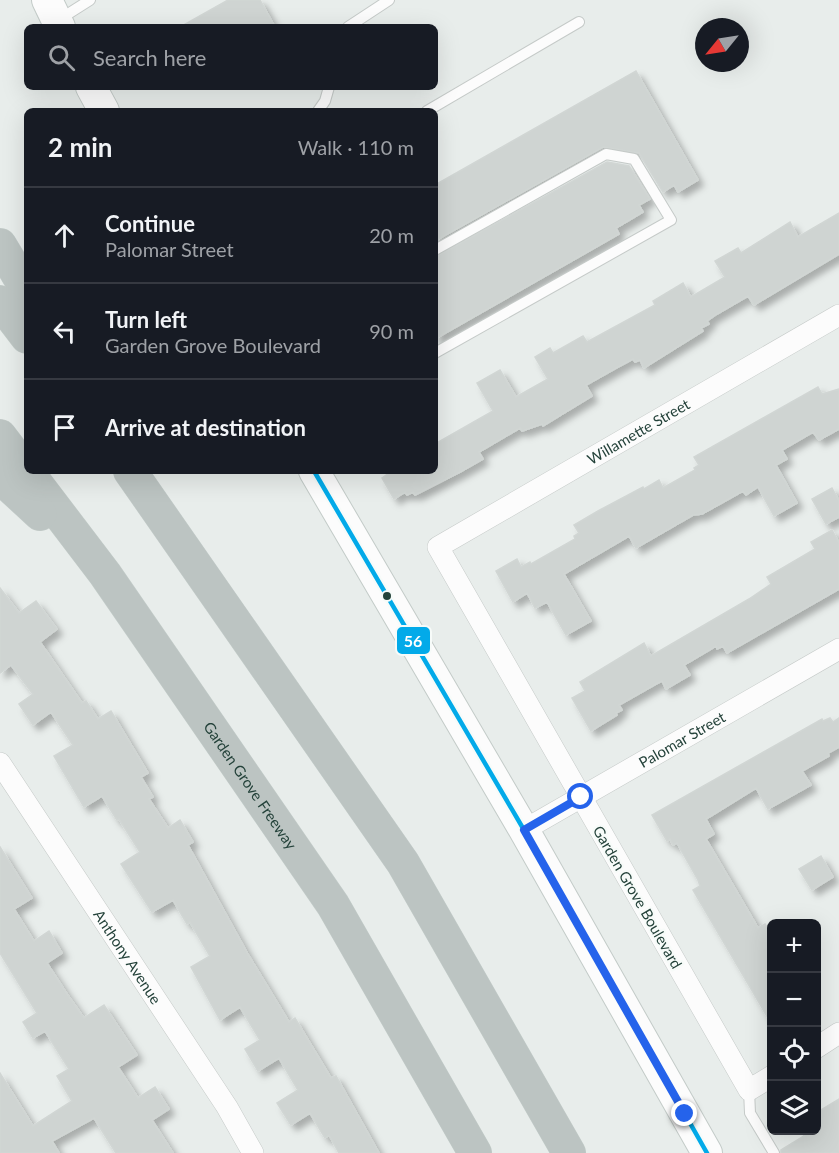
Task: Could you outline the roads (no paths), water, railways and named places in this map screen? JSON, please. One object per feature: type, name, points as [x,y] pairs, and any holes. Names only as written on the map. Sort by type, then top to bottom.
[{"type":"highway","points":[[0,245],[24,285]]},
{"type":"highway","points":[[0,302],[24,333]]},
{"type":"highway","name":"Garden Grove Freeway","points":[[0,436],[24,468]]},
{"type":"highway","name":"Garden Grove Freeway","points":[[29,474],[105,574],[333,905],[476,1153]]},
{"type":"highway","points":[[0,477],[105,574]]},
{"type":"highway","points":[[137,479],[403,863],[569,1153]]},
{"type":"main road","points":[[93,90],[102,108]]},
{"type":"main road","points":[[316,474],[524,830],[707,1153]]},
{"type":"street","name":"Willamette Street","points":[[438,547],[839,315]]},
{"type":"street","name":"Garden Grove Boulevard","points":[[438,547],[749,1090]]},
{"type":"street","name":"Palomar Street","points":[[524,830],[839,649]]},
{"type":"street","name":"Anthony Avenue","points":[[0,764],[226,1107],[253,1153]]},
{"type":"street","points":[[821,1045],[839,1033]]},
{"type":"street","points":[[749,1090],[767,1079]]},
{"type":"lane","points":[[54,16],[90,0]]},
{"type":"lane","points":[[353,24],[389,0]]},
{"type":"lane","points":[[432,108],[579,22]]},
{"type":"lane","points":[[320,108],[325,101],[327,90]]},
{"type":"lane","points":[[438,248],[606,154],[634,159],[671,220],[438,351]]},
{"type":"lane","points":[[749,1090],[750,1113],[774,1153]]}]
